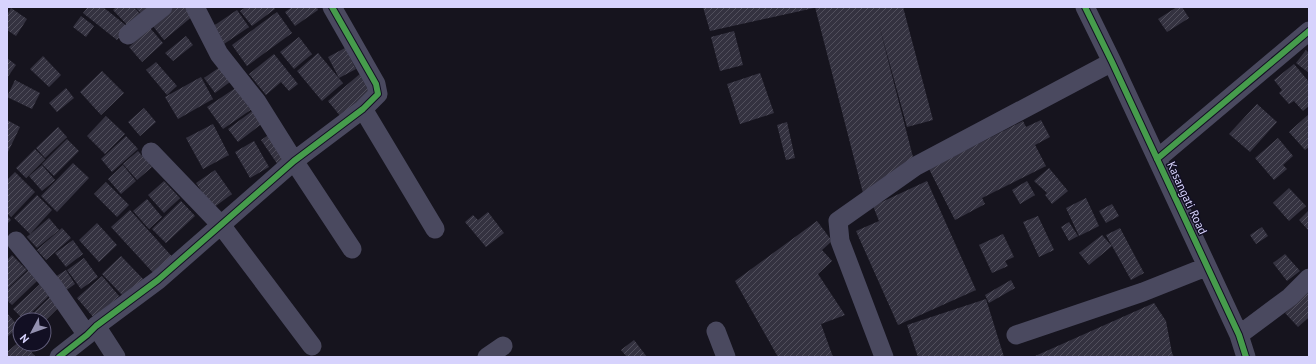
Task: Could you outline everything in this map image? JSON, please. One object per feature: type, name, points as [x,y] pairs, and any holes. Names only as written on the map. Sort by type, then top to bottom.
[{"type":"street","points":[[128,35],[163,7]]},
{"type":"street","points":[[195,7],[219,54],[256,102],[352,249]]},
{"type":"street","points":[[59,357],[158,280],[294,161],[363,109],[378,94],[376,84],[332,7]]},
{"type":"street","name":"Kasangati Road","points":[[1085,7],[1157,159],[1238,336],[1246,357]]},
{"type":"street","points":[[1157,159],[1309,31]]},
{"type":"street","points":[[884,357],[840,241],[838,221],[916,166],[1112,62]]},
{"type":"street","points":[[363,109],[435,229]]},
{"type":"street","points":[[151,152],[221,225],[312,346]]},
{"type":"street","points":[[16,241],[53,286],[116,357]]},
{"type":"street","points":[[1016,335],[1143,292],[1206,267]]},
{"type":"street","points":[[1238,336],[1290,297],[1309,278]]},
{"type":"street","points":[[716,331],[726,357]]},
{"type":"street","points":[[487,357],[502,346]]},
{"type":"building","points":[[88,7],[103,7],[128,27],[117,40],[83,13]]},
{"type":"building","points":[[116,7],[134,7],[143,17],[130,28],[113,10]]},
{"type":"building","points":[[135,7],[156,7],[144,17]]},
{"type":"building","points":[[173,7],[188,7],[194,15],[164,40],[152,25]]},
{"type":"building","points":[[246,7],[274,7],[275,9],[252,26],[240,11]]},
{"type":"building","points":[[292,7],[317,7],[318,10],[295,26],[285,12]]},
{"type":"building","points":[[703,7],[814,7],[814,8],[710,31]]},
{"type":"building","points":[[815,7],[903,7],[933,120],[907,127],[878,21],[914,161],[864,197]]},
{"type":"building","points":[[1177,7],[1182,7],[1189,18],[1167,32],[1158,19]]},
{"type":"building","points":[[11,8],[27,19],[16,36],[7,30],[7,15]]},
{"type":"building","points":[[237,10],[249,27],[224,44],[212,27]]},
{"type":"building","points":[[277,12],[292,33],[247,66],[232,45]]},
{"type":"building","points":[[81,16],[94,26],[86,37],[73,27]]},
{"type":"building","points":[[150,28],[163,43],[142,62],[129,47]]},
{"type":"building","points":[[734,31],[743,65],[720,71],[711,37]]},
{"type":"building","points":[[186,36],[193,45],[173,61],[165,53]]},
{"type":"building","points":[[299,37],[312,54],[294,69],[280,52]]},
{"type":"building","points":[[345,48],[356,69],[339,78],[328,57]]},
{"type":"building","points":[[1306,50],[1309,53],[1309,73],[1296,63]]},
{"type":"building","points":[[318,53],[343,83],[322,101],[297,71]]},
{"type":"building","points":[[274,54],[298,84],[289,91],[281,82],[266,95],[249,74]]},
{"type":"building","points":[[43,56],[61,75],[49,87],[30,69]]},
{"type":"building","points":[[7,58],[16,65],[7,78]]},
{"type":"building","points":[[156,62],[177,86],[167,95],[146,70]]},
{"type":"building","points":[[1294,64],[1309,82],[1309,106],[1303,111],[1294,101],[1289,104],[1279,93],[1282,90],[1274,80]]},
{"type":"building","points":[[223,65],[234,79],[215,93],[204,78]]},
{"type":"building","points":[[102,71],[124,93],[101,115],[80,92]]},
{"type":"building","points":[[361,73],[374,89],[341,117],[328,101]]},
{"type":"building","points":[[760,73],[774,113],[740,124],[727,84]]},
{"type":"building","points":[[201,77],[213,99],[178,119],[165,97]]},
{"type":"building","points":[[15,80],[40,93],[32,109],[7,97]]},
{"type":"building","points":[[237,87],[252,109],[223,129],[207,107]]},
{"type":"building","points":[[66,88],[74,98],[57,112],[49,103]]},
{"type":"building","points":[[1257,104],[1277,122],[1250,152],[1229,134]]},
{"type":"building","points":[[144,108],[156,122],[140,136],[128,122]]},
{"type":"building","points":[[255,109],[264,122],[238,142],[228,129]]},
{"type":"building","points":[[1309,114],[1309,147],[1305,150],[1289,132]]},
{"type":"building","points":[[106,116],[125,134],[105,154],[87,136]]},
{"type":"building","points":[[7,120],[20,127],[7,154]]},
{"type":"building","points":[[1041,120],[1050,137],[1035,145],[1046,166],[982,198],[985,204],[955,220],[929,169],[1023,121],[1026,127]]},
{"type":"building","points":[[787,122],[795,158],[786,160],[777,125]]},
{"type":"building","points":[[213,124],[229,155],[203,169],[186,138]]},
{"type":"building","points":[[58,127],[67,137],[45,158],[36,148]]},
{"type":"building","points":[[273,132],[290,157],[278,165],[261,140]]},
{"type":"building","points":[[126,136],[138,149],[112,172],[101,159]]},
{"type":"building","points":[[1278,138],[1293,156],[1283,165],[1287,169],[1274,180],[1255,158]]},
{"type":"building","points":[[67,139],[79,151],[54,176],[42,164]]},
{"type":"building","points":[[254,141],[269,167],[250,178],[235,152]]},
{"type":"building","points":[[35,149],[45,159],[26,178],[16,168]]},
{"type":"building","points":[[138,151],[152,167],[137,180],[123,164]]},
{"type":"building","points":[[73,163],[89,178],[57,212],[41,196]]},
{"type":"building","points":[[42,165],[55,180],[42,191],[29,176]]},
{"type":"building","points":[[123,165],[136,181],[121,194],[108,179]]},
{"type":"building","points":[[1049,168],[1068,191],[1052,204],[1045,195],[1047,193],[1034,181]]},
{"type":"building","points":[[215,170],[232,194],[213,208],[196,183]]},
{"type":"building","points":[[15,172],[35,192],[11,217],[7,213],[7,180]]},
{"type":"building","points":[[164,181],[180,198],[164,213],[148,195]]},
{"type":"building","points":[[927,181],[976,290],[898,325],[856,231],[879,221],[873,206]]},
{"type":"building","points":[[1027,181],[1035,195],[1020,204],[1012,190]]},
{"type":"building","points":[[106,182],[129,205],[117,217],[94,194]]},
{"type":"building","points":[[1289,188],[1306,206],[1289,221],[1273,203]]},
{"type":"building","points":[[37,195],[52,210],[30,234],[14,218]]},
{"type":"building","points":[[1086,198],[1099,226],[1079,236],[1066,208]]},
{"type":"building","points":[[147,199],[162,217],[149,229],[133,211]]},
{"type":"building","points":[[181,201],[195,216],[166,243],[152,229]]},
{"type":"building","points":[[1112,204],[1119,216],[1106,223],[1099,211]]},
{"type":"building","points":[[130,210],[176,261],[157,277],[111,227]]},
{"type":"building","points":[[1309,210],[1309,231],[1299,220]]},
{"type":"building","points":[[488,212],[504,233],[486,247],[465,222],[473,215],[478,220]]},
{"type":"building","points":[[7,216],[11,220],[7,224]]},
{"type":"building","points":[[1038,216],[1054,250],[1039,257],[1023,222]]},
{"type":"building","points":[[49,218],[59,230],[37,248],[27,237]]},
{"type":"building","points":[[817,221],[832,241],[822,250],[832,261],[818,274],[845,315],[821,324],[833,357],[778,357],[735,281]]},
{"type":"building","points":[[1069,222],[1078,236],[1069,241],[1061,227]]},
{"type":"building","points":[[97,223],[117,245],[99,262],[79,240]]},
{"type":"building","points":[[1262,227],[1268,236],[1256,244],[1250,235]]},
{"type":"building","points":[[62,228],[71,238],[46,260],[37,250]]},
{"type":"building","points":[[1120,228],[1144,273],[1131,280],[1106,235]]},
{"type":"building","points":[[1003,234],[1014,257],[1005,261],[1008,266],[992,273],[979,245]]},
{"type":"building","points":[[1102,235],[1112,246],[1089,265],[1079,253]]},
{"type":"building","points":[[73,240],[83,254],[66,267],[55,253]]},
{"type":"building","points":[[1285,254],[1300,271],[1287,281],[1273,263]]},
{"type":"building","points":[[12,255],[27,270],[7,289],[7,260]]},
{"type":"building","points":[[121,256],[144,280],[124,297],[102,274]]},
{"type":"building","points":[[84,258],[98,277],[81,289],[67,270]]},
{"type":"building","points":[[33,266],[42,276],[12,305],[7,300],[7,290]]},
{"type":"building","points":[[66,270],[75,284],[65,291],[55,277]]},
{"type":"building","points":[[102,276],[119,296],[94,318],[77,298]]},
{"type":"building","points":[[1011,280],[1015,288],[989,303],[985,295]]},
{"type":"building","points":[[40,284],[50,295],[32,312],[16,312],[13,309]]},
{"type":"building","points":[[1308,292],[1309,317],[1298,327],[1285,313]]},
{"type":"building","points":[[51,296],[60,306],[52,314],[52,312],[34,312]]},
{"type":"building","points":[[986,299],[1004,357],[918,357],[907,325]]},
{"type":"building","points":[[1154,303],[1166,321],[1174,357],[1033,357]]},
{"type":"building","points":[[7,313],[12,319],[12,333],[7,337]]},
{"type":"building","points":[[634,340],[647,357],[627,357],[621,350]]},
{"type":"building","points":[[12,348],[12,352],[31,352],[35,356],[7,357],[7,352]]},
{"type":"cycle path","points":[[59,357],[96,326],[158,280],[294,161],[363,109],[378,94],[376,84],[332,7]]},
{"type":"cycle path","points":[[1085,7],[1239,335],[1246,357]]},
{"type":"cycle path","points":[[1157,159],[1309,31]]}]
